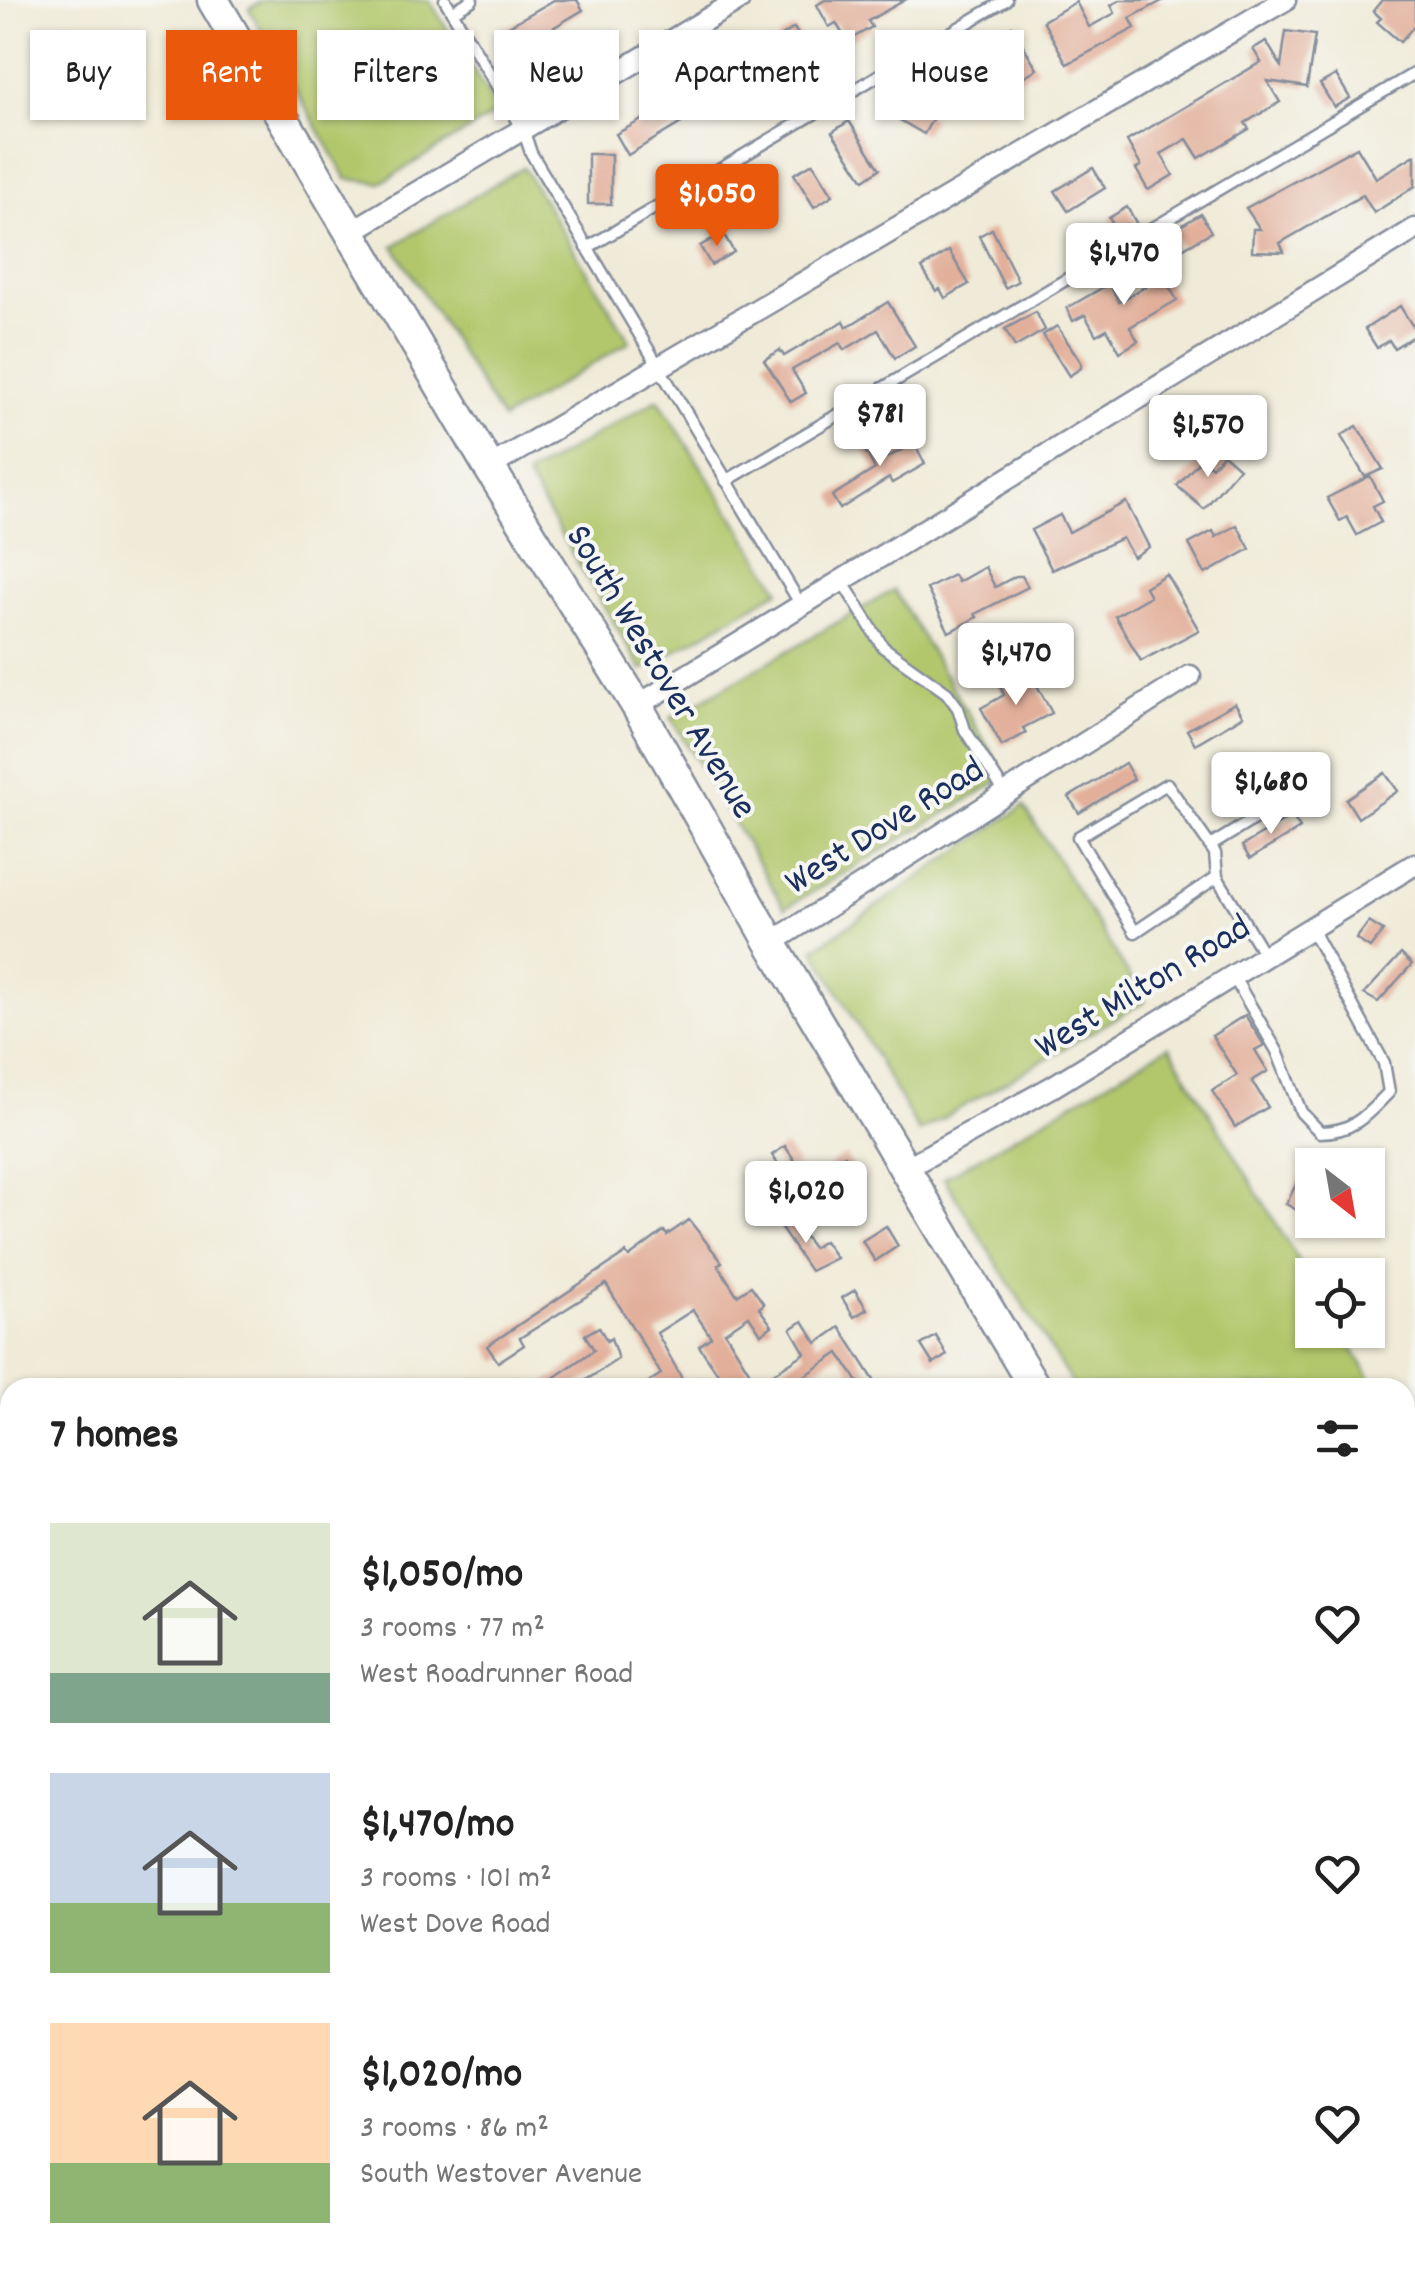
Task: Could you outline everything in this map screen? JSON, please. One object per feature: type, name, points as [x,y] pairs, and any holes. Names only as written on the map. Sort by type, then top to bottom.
[{"type":"street","name":"South Westover Avenue","points":[[212,0],[489,467],[637,706],[771,943],[1029,1378]]},
{"type":"street","points":[[349,233],[740,0]]},
{"type":"street","points":[[489,467],[1285,0]]},
{"type":"street","points":[[637,706],[1415,229]]},
{"type":"street","name":"West Dove Road","points":[[771,943],[1190,676]]},
{"type":"street","name":"West Milton Road","points":[[906,1168],[1052,1086],[1415,864]]},
{"type":"lane","points":[[445,0],[523,130],[531,153],[801,605]]},
{"type":"lane","points":[[452,12],[472,0]]},
{"type":"lane","points":[[587,248],[1006,0]]},
{"type":"lane","points":[[726,481],[1415,73]]},
{"type":"lane","points":[[842,580],[883,647],[947,693],[958,708],[965,730],[1006,794]]},
{"type":"lane","points":[[1217,877],[1135,932],[1078,837],[1167,784],[1215,853],[1217,877],[1265,956]]},
{"type":"lane","points":[[1210,846],[1272,808]]},
{"type":"lane","points":[[1233,976],[1277,1051],[1301,1112],[1320,1132],[1343,1132],[1373,1110],[1388,1092],[1384,1062],[1310,928]]},
{"type":"green space","points":[[264,0],[429,0],[448,30],[317,30],[317,120],[474,120],[474,71],[494,103],[494,114],[381,183],[347,179],[297,92],[297,30],[261,30],[249,9]]},
{"type":"green space","points":[[523,167],[630,341],[502,420],[394,246]]},
{"type":"green space","points":[[658,399],[780,590],[642,670],[526,476]]},
{"type":"green space","points":[[894,590],[1006,777],[785,908],[671,718]]},
{"type":"green space","points":[[1024,806],[1145,1001],[919,1132],[814,949]]},
{"type":"green space","points":[[1169,1046],[1297,1258],[1295,1348],[1352,1348],[1370,1378],[1068,1378],[944,1178]]},
{"type":"building","points":[[554,0],[577,0],[583,10],[549,30],[502,30]]},
{"type":"building","points":[[825,0],[905,0],[868,21],[872,27],[855,37],[855,30],[840,30],[836,23],[829,27],[817,5]]},
{"type":"building","points":[[1121,0],[1164,0],[1130,18],[1135,28],[1067,64],[1043,21],[1076,2],[1089,27],[1115,13],[1111,5]]},
{"type":"building","points":[[1382,0],[1415,0],[1415,25],[1400,42],[1377,22],[1381,18],[1373,11]]},
{"type":"building","points":[[1286,31],[1315,35],[1307,87],[1267,81],[1280,102],[1245,123],[1249,129],[1199,158],[1187,139],[1161,154],[1173,175],[1148,190],[1136,169],[1141,166],[1127,141],[1261,62],[1253,49],[1266,41],[1281,66]]},
{"type":"building","points":[[1024,47],[1037,69],[1024,76]]},
{"type":"building","points":[[1336,75],[1350,98],[1334,107],[1320,84]]},
{"type":"building","points":[[642,120],[686,120],[628,155],[616,134]]},
{"type":"building","points":[[900,120],[932,120],[924,134]]},
{"type":"building","points":[[849,121],[880,169],[864,180],[832,132]]},
{"type":"building","points":[[1357,147],[1376,178],[1415,155],[1415,186],[1374,213],[1363,195],[1280,243],[1284,252],[1252,251],[1253,229],[1260,229],[1246,208]]},
{"type":"building","points":[[588,154],[611,154],[611,204],[588,204]]},
{"type":"building","points":[[813,163],[833,195],[814,207],[794,174]]},
{"type":"building","points":[[1093,168],[1105,188],[1068,211],[1055,191]]},
{"type":"building","points":[[1127,207],[1138,226],[1120,236],[1109,218]]},
{"type":"building","points":[[1201,214],[1211,232],[1182,249],[1172,231]]},
{"type":"building","points":[[992,229],[1018,281],[1005,288],[979,236]]},
{"type":"building","points":[[723,233],[734,252],[711,265],[700,246]]},
{"type":"building","points":[[949,251],[969,284],[945,298],[922,268]]},
{"type":"building","points":[[1155,263],[1177,300],[1130,327],[1138,341],[1120,352],[1107,329],[1096,335],[1085,315],[1073,321],[1067,308],[1109,284],[1119,302],[1148,285],[1140,272]]},
{"type":"building","points":[[888,302],[915,346],[895,358],[878,330],[844,350],[840,343],[792,370],[806,393],[791,402],[764,360],[780,350],[784,356],[844,321],[847,327]]},
{"type":"building","points":[[1400,306],[1415,335],[1394,348],[1389,340],[1377,348],[1365,329]]},
{"type":"building","points":[[1036,312],[1045,330],[1015,347],[1005,329]]},
{"type":"building","points":[[1057,326],[1081,362],[1081,368],[1069,376],[1043,335]]},
{"type":"building","points":[[1357,426],[1383,469],[1365,477],[1341,436]]},
{"type":"building","points":[[872,430],[887,458],[914,443],[925,464],[892,483],[889,478],[840,509],[832,496],[875,469],[858,438]]},
{"type":"building","points":[[1223,454],[1239,468],[1204,509],[1177,486],[1202,458],[1212,467]]},
{"type":"building","points":[[1370,476],[1383,501],[1373,506],[1381,522],[1357,535],[1347,517],[1340,521],[1327,498]]},
{"type":"building","points":[[1126,502],[1149,547],[1133,557],[1122,538],[1052,570],[1031,530],[1060,515],[1069,532]]},
{"type":"building","points":[[1237,525],[1250,549],[1205,574],[1189,544],[1213,531],[1216,537]]},
{"type":"building","points":[[985,567],[995,587],[1022,576],[1028,587],[949,632],[927,589],[954,575],[958,582]]},
{"type":"building","points":[[1166,574],[1199,630],[1141,661],[1115,616],[1150,596],[1145,587]]},
{"type":"building","points":[[1028,669],[1052,713],[1023,728],[1026,733],[1002,746],[981,708],[1004,695],[999,685]]},
{"type":"building","points":[[1235,703],[1243,716],[1195,744],[1187,730]]},
{"type":"building","points":[[1125,763],[1134,779],[1079,813],[1069,797]]},
{"type":"building","points":[[1385,773],[1398,791],[1358,818],[1346,799]]},
{"type":"building","points":[[1296,784],[1305,798],[1286,809],[1278,795]]},
{"type":"building","points":[[1292,816],[1300,828],[1250,859],[1242,846]]},
{"type":"building","points":[[1369,922],[1383,931],[1370,948],[1356,939]]},
{"type":"building","points":[[1401,954],[1412,964],[1378,1002],[1364,994]]},
{"type":"building","points":[[1245,1015],[1264,1045],[1255,1050],[1268,1071],[1252,1081],[1268,1107],[1235,1127],[1212,1091],[1237,1075],[1212,1036]]},
{"type":"building","points":[[785,1146],[797,1164],[784,1173],[772,1155]]},
{"type":"building","points":[[845,1155],[856,1174],[842,1183],[830,1164]]},
{"type":"building","points":[[1295,1187],[1295,1209],[1286,1204]]},
{"type":"building","points":[[790,1216],[813,1248],[824,1241],[836,1258],[810,1271],[778,1224]]},
{"type":"building","points":[[689,1220],[722,1262],[718,1265],[737,1295],[751,1286],[764,1304],[759,1308],[772,1326],[761,1334],[749,1316],[725,1332],[753,1378],[721,1378],[699,1346],[711,1337],[693,1310],[657,1333],[682,1378],[655,1378],[661,1374],[606,1284],[520,1338],[524,1345],[498,1362],[487,1346],[626,1253],[629,1257],[664,1231],[667,1235]]},
{"type":"building","points":[[886,1226],[898,1246],[875,1261],[862,1241]]},
{"type":"building","points":[[855,1290],[867,1309],[854,1317],[842,1298]]},
{"type":"building","points":[[803,1321],[817,1343],[840,1327],[873,1378],[855,1378],[839,1353],[803,1377],[766,1378],[805,1353],[791,1329]]},
{"type":"building","points":[[599,1327],[607,1341],[611,1338],[618,1359],[589,1378],[553,1378],[594,1350],[585,1335]]},
{"type":"building","points":[[936,1336],[947,1355],[933,1364],[921,1345]]}]
